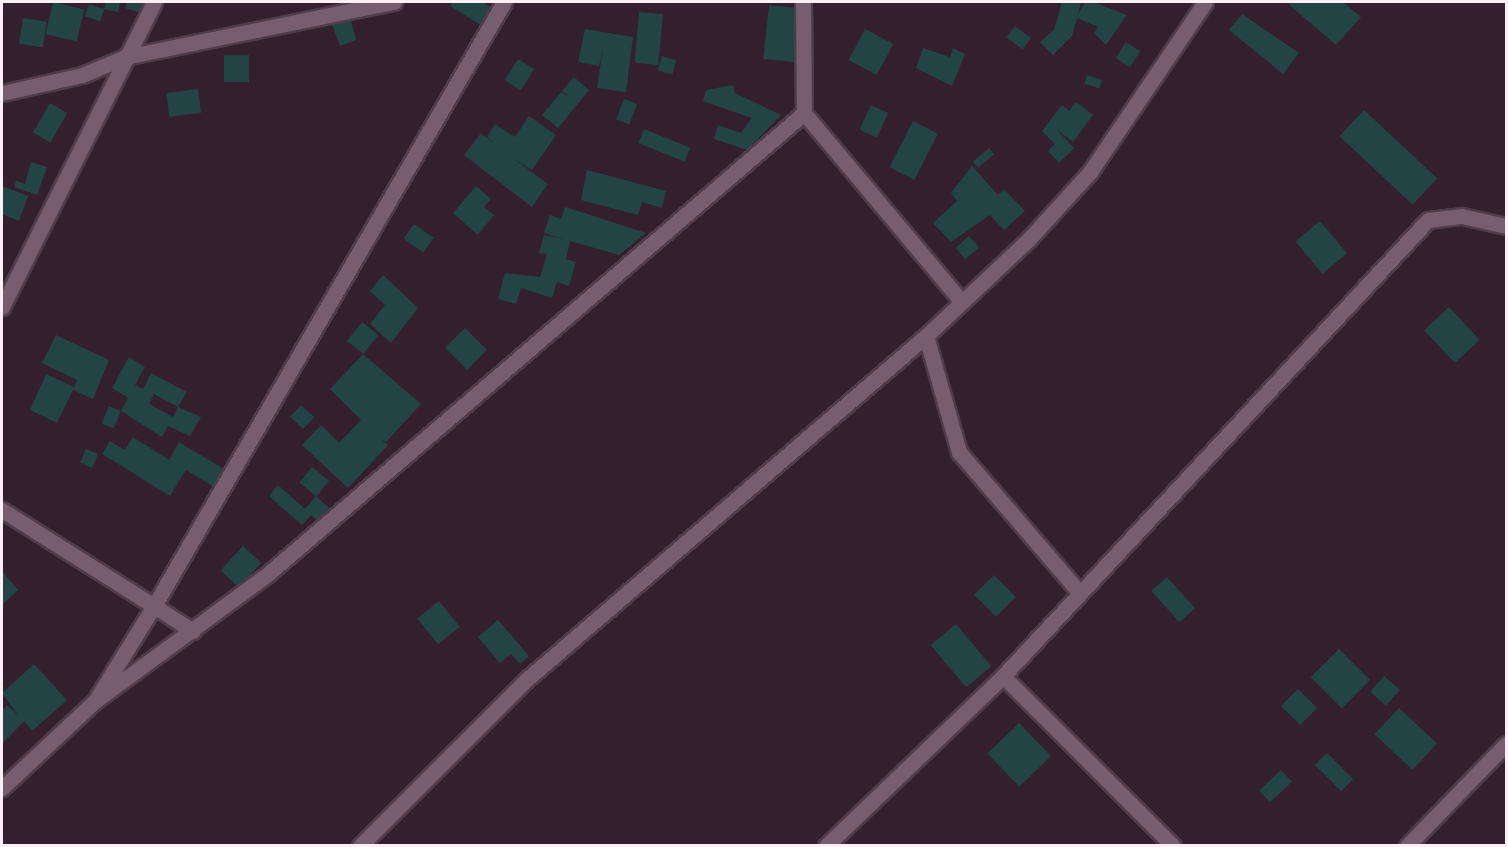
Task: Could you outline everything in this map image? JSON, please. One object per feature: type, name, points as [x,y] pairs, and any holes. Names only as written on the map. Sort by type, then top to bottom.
[{"type":"street","points":[[2,308],[154,2]]},
{"type":"street","points":[[2,93],[82,75],[125,57],[394,2]]},
{"type":"street","points":[[95,701],[154,606],[504,2]]},
{"type":"street","points":[[803,2],[804,113],[963,302]]},
{"type":"street","points":[[360,846],[526,680],[963,302],[1090,172],[1205,2]]},
{"type":"street","points":[[2,788],[95,701],[269,573],[804,113]]},
{"type":"street","points":[[826,846],[1003,676],[1428,220],[1462,216],[1506,226]]},
{"type":"street","points":[[926,336],[959,452],[1080,593]]},
{"type":"street","points":[[2,510],[193,631]]},
{"type":"street","points":[[1003,676],[1173,846]]},
{"type":"street","points":[[1407,846],[1506,744]]},
{"type":"building","points":[[53,2],[84,9],[77,41],[46,34]]},
{"type":"building","points":[[106,2],[120,2],[118,12],[104,9]]},
{"type":"building","points":[[127,2],[148,2],[145,14],[125,8]]},
{"type":"building","points":[[453,2],[482,2],[497,11],[489,24],[479,24],[450,6]]},
{"type":"building","points":[[1062,2],[1081,2],[1078,14],[1085,2],[1093,2],[1127,15],[1106,45],[1094,33],[1098,27],[1077,18],[1072,36],[1053,55],[1040,42],[1054,30]]},
{"type":"building","points":[[1286,2],[1343,2],[1361,17],[1336,45]]},
{"type":"building","points":[[89,4],[104,9],[100,21],[85,16]]},
{"type":"building","points":[[769,5],[800,8],[794,62],[763,59]]},
{"type":"building","points":[[349,12],[356,40],[340,46],[330,19]]},
{"type":"building","points":[[639,12],[663,14],[658,65],[635,63]]},
{"type":"building","points":[[1242,14],[1299,53],[1283,74],[1229,30]]},
{"type":"building","points":[[23,18],[47,22],[43,47],[19,44]]},
{"type":"building","points":[[1015,26],[1031,38],[1023,49],[1007,37]]},
{"type":"building","points":[[585,29],[633,37],[626,92],[597,88],[603,48],[599,66],[578,62]]},
{"type":"building","points":[[865,29],[893,44],[877,75],[849,60]]},
{"type":"building","points":[[1126,42],[1140,51],[1130,67],[1116,58]]},
{"type":"building","points":[[923,48],[950,57],[953,48],[965,54],[952,86],[916,68]]},
{"type":"building","points":[[224,55],[249,55],[249,82],[224,82]]},
{"type":"building","points":[[662,56],[676,60],[672,75],[658,70]]},
{"type":"building","points":[[518,59],[534,69],[521,90],[505,80]]},
{"type":"building","points":[[1087,75],[1102,80],[1099,89],[1084,84]]},
{"type":"building","points":[[574,77],[589,90],[558,128],[542,115],[561,92],[569,97],[562,91]]},
{"type":"building","points":[[733,85],[735,93],[781,115],[747,150],[714,139],[718,125],[741,133],[752,118],[703,101],[706,90]]},
{"type":"building","points":[[198,89],[201,113],[169,117],[166,93]]},
{"type":"building","points":[[624,99],[637,104],[629,125],[616,120]]},
{"type":"building","points":[[1076,102],[1093,115],[1073,142],[1056,129],[1074,148],[1059,163],[1048,151],[1055,144],[1042,131],[1062,105],[1069,111]]},
{"type":"building","points":[[50,103],[67,113],[50,142],[33,132]]},
{"type":"building","points":[[871,105],[888,113],[877,138],[860,129]]},
{"type":"building","points":[[1364,110],[1437,178],[1413,205],[1339,136]]},
{"type":"building","points":[[529,116],[556,135],[532,170],[513,158],[548,184],[532,207],[464,155],[481,133],[495,144],[487,137],[495,124],[515,137]]},
{"type":"building","points":[[913,121],[938,134],[914,180],[889,167]]},
{"type":"building","points":[[644,129],[690,148],[685,162],[638,143]]},
{"type":"building","points":[[989,148],[994,154],[978,168],[973,161]]},
{"type":"building","points":[[31,162],[47,167],[37,195],[14,187],[16,181],[25,184]]},
{"type":"building","points":[[972,166],[998,195],[1004,189],[1025,211],[1004,230],[990,215],[951,242],[933,223],[957,201],[951,193]]},
{"type":"building","points":[[587,170],[666,191],[662,208],[642,202],[638,215],[581,200]]},
{"type":"building","points":[[2,186],[28,196],[19,221],[2,214]]},
{"type":"building","points":[[476,186],[491,199],[484,207],[494,215],[478,235],[453,213]]},
{"type":"building","points":[[565,207],[646,233],[619,255],[570,241],[566,259],[576,262],[569,286],[557,282],[552,298],[521,288],[516,304],[498,299],[505,273],[540,277],[547,254],[539,253],[544,235],[564,239],[544,233],[550,215],[561,219]]},
{"type":"building","points":[[1320,221],[1347,253],[1322,274],[1295,242]]},
{"type":"building","points":[[414,224],[434,238],[423,253],[404,239]]},
{"type":"building","points":[[969,236],[979,247],[966,259],[956,248]]},
{"type":"building","points":[[383,275],[418,308],[391,343],[370,324],[385,305],[370,291]]},
{"type":"building","points":[[1449,307],[1480,340],[1455,363],[1424,330]]},
{"type":"building","points":[[362,322],[378,335],[363,354],[347,341]]},
{"type":"building","points":[[465,328],[487,350],[467,370],[445,348]]},
{"type":"building","points":[[56,335],[109,360],[93,399],[73,390],[57,423],[30,410],[46,374],[74,387],[77,380],[42,363]]},
{"type":"building","points":[[363,354],[421,404],[386,442],[381,439],[388,445],[348,488],[302,445],[321,425],[339,443],[361,420],[330,389]]},
{"type":"building","points":[[129,357],[145,367],[135,385],[143,389],[151,373],[187,392],[178,407],[201,417],[190,436],[168,426],[162,437],[121,411],[128,398],[112,388]],"holes":[[[154,394],[178,407],[173,417],[149,404]]]},
{"type":"building","points":[[301,405],[314,417],[303,429],[290,417]]},
{"type":"building","points":[[109,406],[121,411],[114,429],[102,423]]},
{"type":"building","points":[[133,437],[169,460],[179,442],[224,469],[214,487],[186,470],[170,496],[102,454],[110,441],[125,450]]},
{"type":"building","points":[[86,449],[98,454],[92,468],[80,463]]},
{"type":"building","points":[[312,467],[329,481],[317,496],[299,483]]},
{"type":"building","points":[[278,485],[305,509],[316,496],[329,508],[318,521],[311,515],[302,525],[269,496]]},
{"type":"building","points":[[243,546],[261,563],[239,587],[220,570]]},
{"type":"building","points":[[2,571],[18,590],[2,605]]},
{"type":"building","points":[[994,575],[1016,597],[996,617],[974,595]]},
{"type":"building","points":[[1167,577],[1195,608],[1179,622],[1151,591]]},
{"type":"building","points":[[439,601],[460,627],[438,644],[417,619]]},
{"type":"building","points":[[498,620],[529,656],[520,664],[511,654],[500,663],[478,637]]},
{"type":"building","points":[[956,624],[991,666],[966,687],[931,645]]},
{"type":"building","points":[[1339,649],[1370,680],[1342,708],[1311,677]]},
{"type":"building","points":[[34,664],[67,700],[32,731],[24,721],[2,744],[2,711],[7,705],[18,715],[2,693]]},
{"type":"building","points":[[1384,676],[1400,690],[1386,706],[1370,692]]},
{"type":"building","points":[[1298,689],[1317,708],[1300,725],[1281,706]]},
{"type":"building","points":[[1399,708],[1437,743],[1412,770],[1374,734]]},
{"type":"building","points":[[1019,723],[1051,756],[1019,787],[987,754]]},
{"type":"building","points":[[1327,753],[1353,779],[1341,791],[1315,765]]},
{"type":"building","points":[[1281,770],[1292,782],[1270,802],[1259,790]]}]
